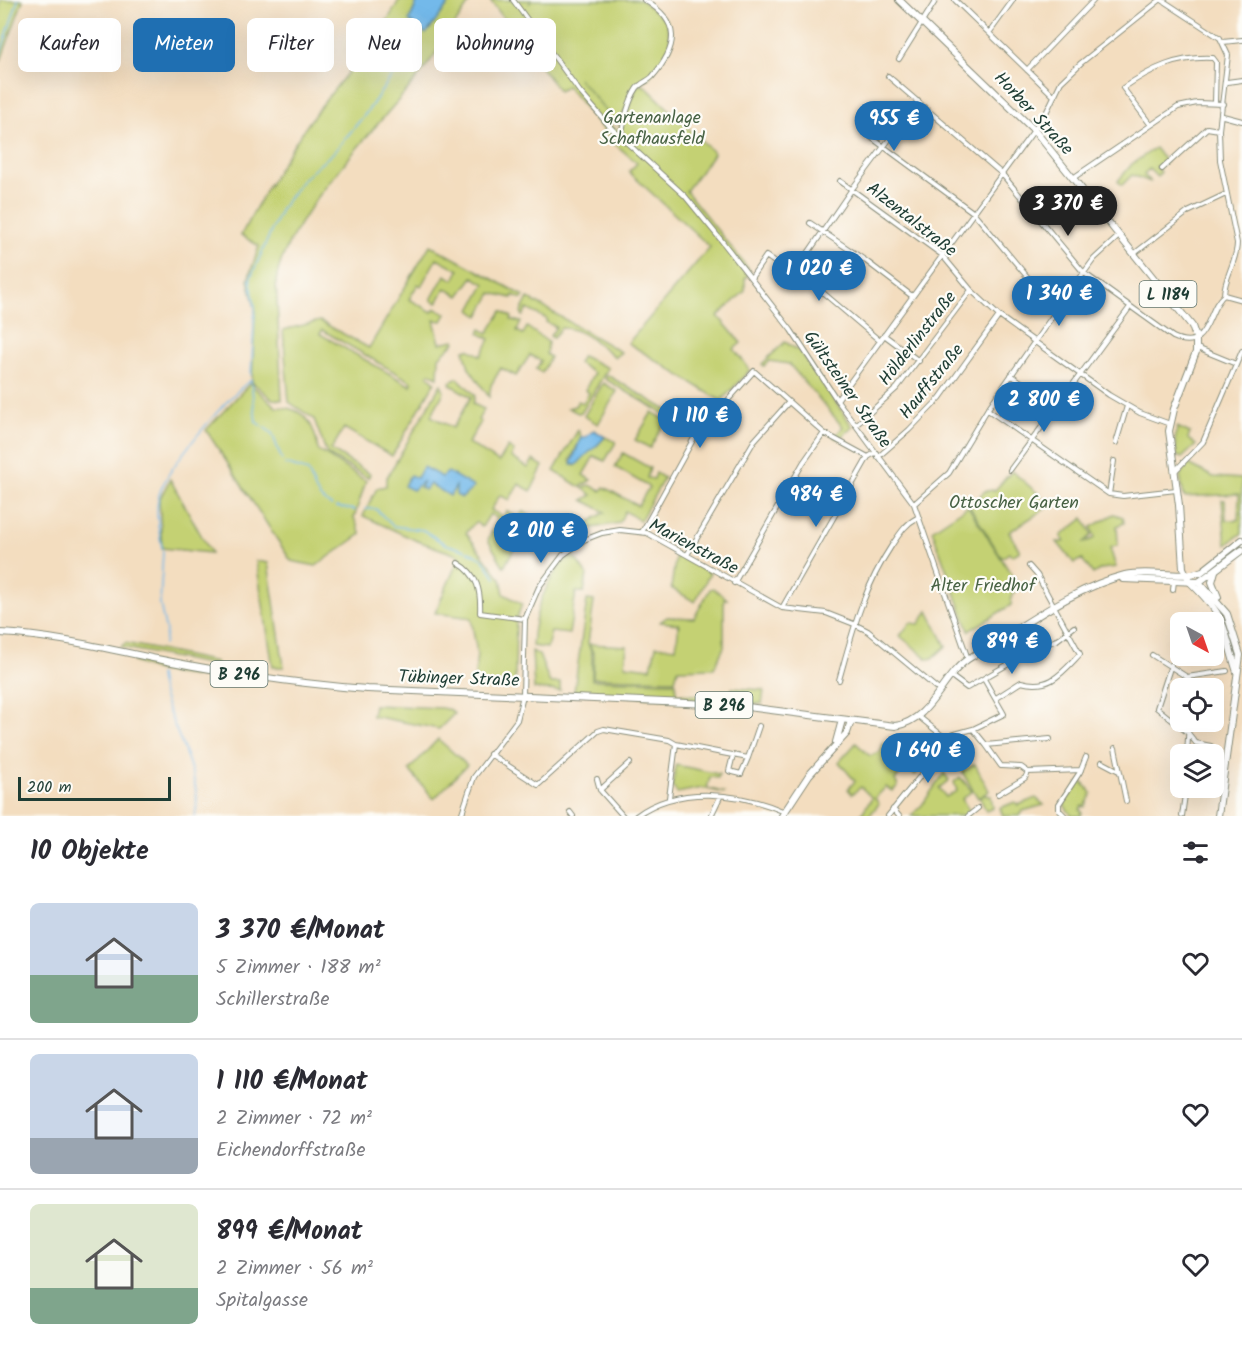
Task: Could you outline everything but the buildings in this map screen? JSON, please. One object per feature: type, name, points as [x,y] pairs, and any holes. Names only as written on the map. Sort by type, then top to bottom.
[{"type":"main road","name":"Horber Straße","points":[[899,0],[1035,131],[1190,322],[1197,348],[1170,424],[1182,557]]},
{"type":"main road","points":[[1191,578],[1242,540]]},
{"type":"main road","points":[[1110,580],[1176,581],[1191,578],[1215,571],[1242,550]]},
{"type":"main road","points":[[1182,557],[1189,569],[1202,571]]},
{"type":"main road","points":[[1176,573],[1181,568],[1182,557]]},
{"type":"main road","name":"L 1184","points":[[1182,557],[1191,578]]},
{"type":"main road","points":[[1215,571],[1213,586],[1236,636],[1240,655],[1218,816]]},
{"type":"main road","points":[[918,716],[968,659],[1084,590],[1110,580],[1140,572],[1176,573],[1191,578],[1222,606]]},
{"type":"main road","points":[[1191,578],[1213,603],[1225,626],[1237,672]]},
{"type":"main road","name":"Tübinger Straße","points":[[0,633],[65,640],[220,671],[296,683],[367,689],[743,706],[880,725],[901,725],[918,716]]},
{"type":"main road","points":[[832,748],[838,739],[842,720]]},
{"type":"main road","points":[[783,814],[809,775],[847,733],[851,721]]},
{"type":"street","name":"Gültsteiner Straße","points":[[513,0],[579,91],[621,138],[686,196],[791,330],[837,400],[914,504],[968,659]]},
{"type":"street","points":[[621,138],[625,118],[638,87],[654,74],[673,46],[669,22],[645,0]]},
{"type":"street","points":[[899,59],[936,0]]},
{"type":"street","points":[[955,0],[1054,96]]},
{"type":"street","points":[[988,33],[1013,0]]},
{"type":"street","points":[[1027,70],[1094,0]]},
{"type":"street","points":[[837,400],[942,255],[1002,174],[1035,131],[1051,107],[1061,82],[1081,63],[1161,0],[1223,42],[1228,55],[1227,82],[1220,130],[1220,160],[1237,243],[1237,256],[1224,288],[1224,295],[1219,300],[1207,327],[1196,338],[1185,340],[1176,338],[1084,273],[1002,174],[888,76]]},
{"type":"street","points":[[1223,42],[1242,40]]},
{"type":"street","points":[[1150,124],[1124,88],[1157,66],[1182,60],[1213,58],[1216,62],[1215,103]]},
{"type":"street","points":[[1227,82],[1242,80]]},
{"type":"street","points":[[794,275],[822,231],[918,100]]},
{"type":"street","points":[[1073,178],[1178,107],[1224,104]]},
{"type":"street","points":[[1223,116],[1242,121]]},
{"type":"street","points":[[1162,169],[1207,128],[1220,130]]},
{"type":"street","points":[[873,138],[974,213],[1056,311]]},
{"type":"street","name":"Alzentalstraße","points":[[840,181],[942,255],[971,290],[999,316],[1127,406],[1170,424]]},
{"type":"street","points":[[1135,253],[1188,212],[1226,194]]},
{"type":"street","points":[[810,223],[912,297]]},
{"type":"street","points":[[914,504],[949,473],[1011,375],[1056,311],[1097,256],[1120,235]]},
{"type":"street","points":[[751,278],[766,256],[794,275],[801,274],[880,341]]},
{"type":"street","name":"Hölderlinstraße","points":[[856,425],[897,388],[971,290]]},
{"type":"street","points":[[1224,295],[1242,300]]},
{"type":"street","points":[[1010,470],[1130,307]]},
{"type":"street","name":"Hauffstraße","points":[[868,457],[877,455],[934,405],[999,316]]},
{"type":"street","points":[[884,335],[919,361]]},
{"type":"street","points":[[1197,348],[1236,364]]},
{"type":"street","points":[[1174,474],[1180,464],[1203,442],[1242,351]]},
{"type":"street","points":[[642,532],[694,438],[754,370],[824,433],[868,457],[782,608]]},
{"type":"street","points":[[1011,375],[1058,407]]},
{"type":"street","points":[[687,555],[753,441],[788,403]]},
{"type":"street","points":[[1116,443],[1127,406]]},
{"type":"street","points":[[988,410],[1034,439],[1109,494],[1123,496],[1177,490]]},
{"type":"street","points":[[734,583],[803,463],[824,433]]},
{"type":"street","points":[[1109,494],[1114,461]]},
{"type":"street","points":[[839,680],[864,593],[900,534],[917,518]]},
{"type":"street","name":"Marienstraße","points":[[461,816],[461,808],[474,777],[517,720],[523,696],[525,619],[547,574],[574,546],[593,536],[611,531],[642,532],[782,608],[826,613],[854,624],[881,642],[939,691]]},
{"type":"street","points":[[458,563],[469,570],[477,582],[481,592],[480,613],[502,614],[525,619]]},
{"type":"street","points":[[996,698],[1021,682],[1034,686],[1049,683],[1080,654],[1055,607],[1029,566]]},
{"type":"street","points":[[1173,590],[1176,581]]},
{"type":"street","points":[[951,676],[967,688],[1038,647],[1057,640],[1074,627]]},
{"type":"street","points":[[1152,655],[1170,665]]},
{"type":"street","points":[[1201,744],[1196,743],[1188,733],[1157,708],[1172,666],[1187,677],[1227,671]]},
{"type":"street","points":[[944,737],[973,729],[1004,714],[984,679]]},
{"type":"street","points":[[918,716],[944,737]]},
{"type":"street","points":[[733,755],[729,771],[741,774],[759,726]]},
{"type":"street","points":[[490,754],[538,784],[598,731],[604,729],[669,740],[676,744],[748,758]]},
{"type":"street","points":[[973,729],[998,764],[1021,767],[1028,772],[1081,770]]},
{"type":"street","points":[[1187,744],[1188,733]]},
{"type":"street","points":[[888,816],[934,759],[944,737]]},
{"type":"street","points":[[986,745],[1050,739]]},
{"type":"street","points":[[669,798],[676,744]]},
{"type":"street","points":[[1115,748],[1126,801]]},
{"type":"street","points":[[1065,816],[1059,810],[1059,804],[1081,770],[1086,757]]},
{"type":"street","points":[[1102,762],[1116,767],[1122,774]]},
{"type":"street","points":[[600,790],[630,763]]},
{"type":"street","points":[[998,794],[1025,778],[1028,772]]},
{"type":"street","points":[[597,780],[600,790],[623,816]]},
{"type":"street","points":[[711,816],[720,796]]},
{"type":"street","points":[[636,816],[669,798],[720,796],[763,804],[783,814]]},
{"type":"street","points":[[1182,816],[1185,798]]},
{"type":"street","points":[[968,816],[978,808]]},
{"type":"street","points":[[893,809],[899,816]]},
{"type":"green space","points":[[0,0],[23,0],[0,63]]},
{"type":"green space","points":[[399,0],[418,0],[411,16],[413,18],[388,18]]},
{"type":"green space","points":[[452,0],[471,0],[459,18],[438,18]]},
{"type":"green space","name":"Gartenanlage Schafhausfeld","points":[[490,0],[531,0],[529,4],[532,0],[641,0],[667,21],[671,45],[649,78],[637,83],[618,125],[607,112],[603,116],[614,129],[619,130],[638,84],[645,86],[714,153],[686,191],[750,271],[745,279],[745,291],[718,316],[741,343],[734,349],[750,370],[721,401],[628,343],[710,247],[629,172],[637,163],[615,144],[567,86],[559,91],[545,72],[556,72],[556,18],[504,18]]},
{"type":"green space","points":[[434,23],[434,55],[422,72],[422,28],[426,33]]},
{"type":"green space","points":[[348,72],[422,72],[315,202],[296,230],[283,257],[276,282],[282,400],[272,399],[252,382],[254,387],[276,407],[294,410],[307,419],[317,441],[318,450],[366,481],[354,518],[361,534],[316,566],[291,561],[206,430],[252,381],[255,308],[248,280],[259,246],[241,235],[268,187],[318,110]]},
{"type":"green space","points":[[1155,148],[1166,162],[1156,167],[1161,172],[1157,177],[1149,169],[1144,175],[1151,182],[1132,175],[1122,185],[1118,181],[1132,164]]},
{"type":"green space","points":[[430,245],[524,296],[522,299],[513,295],[512,298],[492,293],[479,316],[471,310],[485,284],[473,277],[459,296],[445,288],[437,303],[431,300],[445,275],[454,280],[459,270],[437,258],[421,286],[418,284],[409,299],[432,312],[435,308],[446,314],[442,321],[434,320],[440,343],[454,340],[455,342],[439,357],[438,377],[429,373],[427,375],[435,382],[392,456],[344,428],[331,450],[370,474],[368,478],[327,454],[314,419],[289,402],[283,330],[320,321],[369,348]],"holes":[[[322,330],[412,382],[411,386],[320,334]]]},
{"type":"green space","points":[[528,298],[621,352],[615,357],[590,338],[569,329],[561,328],[553,338],[550,336],[556,327],[546,322],[547,319],[527,309],[523,316],[521,312]]},
{"type":"green space","points":[[502,311],[512,317],[511,320],[521,322],[517,331],[523,334],[527,327],[548,342],[546,354],[550,357],[542,373],[536,369],[541,361],[530,355],[516,376],[501,368],[491,385],[489,397],[469,368],[464,350],[469,349],[481,356],[490,339],[479,333],[481,329],[488,333]]},
{"type":"green space","points":[[785,342],[800,351],[853,427],[838,439],[834,437],[843,427],[789,364],[769,361],[764,366],[762,364]]},
{"type":"green space","points":[[582,356],[608,368],[582,412],[578,413],[568,408],[575,406],[578,401],[583,403],[589,393],[585,390],[594,373],[578,363]]},
{"type":"green space","points":[[607,375],[696,427],[691,433],[673,422],[673,419],[605,379]]},
{"type":"green space","points":[[458,378],[475,395],[473,404],[484,409],[478,420],[481,422],[468,443],[499,462],[508,447],[514,451],[511,457],[528,468],[533,460],[543,466],[531,491],[519,484],[509,500],[500,495],[491,510],[503,517],[507,511],[519,518],[523,511],[532,517],[504,567],[488,540],[498,519],[490,514],[482,527],[475,522],[466,533],[501,579],[504,594],[522,604],[516,621],[515,681],[510,687],[474,686],[477,653],[471,618],[435,613],[460,556],[415,540],[363,516],[377,488],[386,486],[386,479],[441,384],[444,392],[431,416],[453,428],[471,397],[451,385],[450,382]]},
{"type":"green space","points":[[603,383],[617,391],[598,424],[584,416]]},
{"type":"green space","points":[[652,412],[666,420],[650,448],[635,440]]},
{"type":"green space","points":[[1177,427],[1190,433],[1188,439],[1196,445],[1182,458],[1177,456],[1175,441]]},
{"type":"green space","points":[[578,430],[581,437],[570,461],[575,466],[605,437],[616,442],[605,461],[594,456],[583,475],[591,480],[580,487],[554,471]]},
{"type":"green space","points":[[623,453],[650,468],[647,478],[654,479],[656,473],[664,478],[640,521],[625,511],[619,523],[588,529],[572,536],[567,532],[568,530],[573,533],[605,512],[583,500],[592,495],[582,488],[590,485],[601,491],[604,487],[638,506],[649,487],[615,467]]},
{"type":"green space","points":[[1187,463],[1213,477],[1242,479],[1242,533],[1226,545],[1222,500],[1225,500],[1226,520],[1238,520],[1239,494],[1184,497],[1180,476]]},
{"type":"green space","name":"Ottoscher Garten","points":[[1012,471],[1051,505],[1009,532],[1020,551],[1012,556],[1009,553],[1002,558],[969,506],[985,491],[995,490]]},
{"type":"green space","points":[[170,479],[211,553],[162,548],[159,500]]},
{"type":"green space","name":"Alter Friedhof","points":[[968,506],[1020,588],[1012,594],[1011,605],[969,631],[932,530]]},
{"type":"green space","points":[[1114,514],[1123,517],[1124,523],[1117,526],[1118,545],[1110,548],[1116,567],[1101,569],[1093,574],[1082,559],[1074,563],[1057,542],[1065,542],[1061,536],[1084,518],[1092,535],[1083,543],[1095,538],[1091,527]]},
{"type":"green space","points":[[676,555],[710,573],[695,602],[671,588]]},
{"type":"green space","points":[[569,556],[574,556],[587,575],[584,592],[576,592],[569,634],[551,632],[547,648],[532,646],[535,621],[542,597],[553,576]]},
{"type":"green space","points":[[256,561],[268,563],[284,667],[273,667]]},
{"type":"green space","points":[[713,588],[727,599],[724,599],[724,647],[714,668],[678,669],[675,680],[593,678],[594,655],[589,644],[627,646],[625,665],[651,668],[656,646],[676,648],[679,624],[660,622],[667,617],[694,618],[710,589]]},
{"type":"green space","points":[[587,600],[594,601],[588,643],[592,655],[592,680],[676,682],[676,694],[730,697],[732,688],[764,690],[762,704],[574,692]]},
{"type":"green space","points":[[928,611],[946,646],[933,658],[928,659],[900,636],[910,623],[919,624]]},
{"type":"green space","points":[[125,643],[216,662],[218,666],[121,647]]},
{"type":"green space","points":[[532,651],[539,655],[550,683],[560,683],[560,691],[534,689]]},
{"type":"green space","points":[[135,660],[251,683],[161,672],[133,662]]},
{"type":"green space","points":[[374,705],[441,708],[451,710],[454,714],[439,729],[372,716]]},
{"type":"green space","points":[[438,739],[467,765],[434,799],[409,770]]},
{"type":"green space","points":[[856,743],[870,756],[881,751],[883,744],[888,744],[921,768],[915,775],[906,768],[895,780],[898,786],[892,791],[886,787],[875,798],[879,804],[869,816],[860,816],[872,798],[861,787],[852,794],[848,789],[855,781],[839,762]]},
{"type":"green space","points":[[975,764],[989,791],[978,798],[962,772]]},
{"type":"green space","points":[[676,765],[719,774],[718,778],[710,777],[707,788],[725,793],[702,788],[677,793],[672,786]]},
{"type":"green space","points":[[944,773],[949,780],[939,788],[946,797],[957,791],[954,782],[960,777],[972,791],[962,799],[970,812],[965,816],[911,816],[922,805]]},
{"type":"green space","points":[[1081,781],[1092,793],[1085,807],[1082,806],[1080,810],[1081,816],[1072,816],[1063,804]]},
{"type":"green space","points":[[983,795],[991,796],[993,808],[986,811],[980,798]]},
{"type":"green space","points":[[1036,798],[1044,805],[1023,811],[1020,816],[1003,816],[1000,808],[1015,802],[1018,805]]},
{"type":"water","points":[[418,0],[452,0],[438,18],[434,18],[434,24],[426,34],[422,31],[422,18],[410,18]]},
{"type":"water","points":[[594,430],[605,437],[577,465],[571,464],[581,437],[586,437]]},
{"type":"water","points":[[423,467],[442,477],[448,472],[474,487],[462,498],[456,495],[456,486],[450,496],[430,484],[425,490],[420,487],[423,481],[413,490],[404,486],[410,475],[417,478]]},
{"type":"waterway","points":[[0,55],[18,0]]},
{"type":"waterway","points":[[251,375],[255,308],[250,279],[281,209],[302,180],[334,152],[367,112],[395,72]]},
{"type":"waterway","points":[[162,548],[157,506],[166,480],[200,432],[228,400],[251,380]]},
{"type":"waterway","points":[[251,381],[256,422],[272,433],[282,460]]},
{"type":"waterway","points":[[285,464],[308,471],[319,496],[332,506]]},
{"type":"waterway","points":[[336,507],[355,510]]},
{"type":"waterway","points":[[365,509],[376,509],[393,526],[423,530],[445,544],[465,550]]},
{"type":"waterway","points":[[163,551],[160,604],[166,632],[164,644]]},
{"type":"waterway","points":[[468,551],[483,559],[496,578]]},
{"type":"waterway","points":[[159,675],[167,708],[194,783],[197,800],[195,816]]}]
